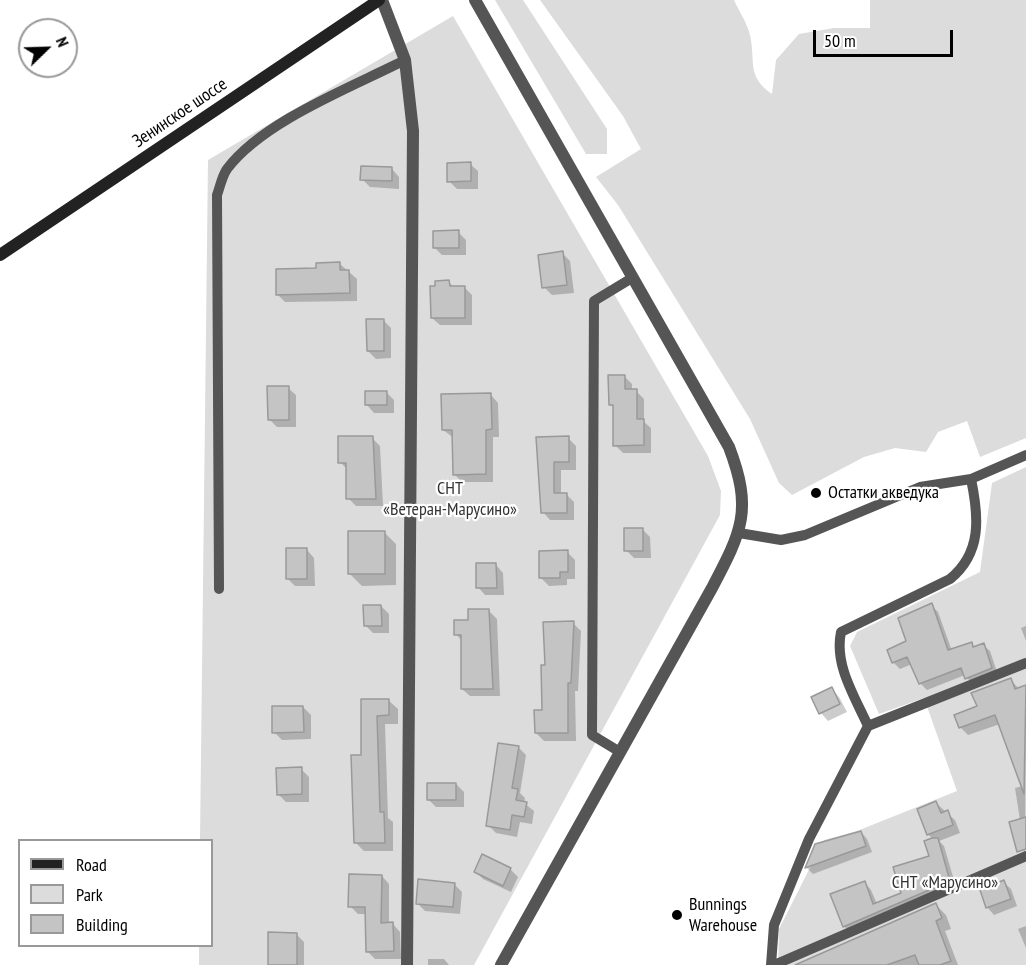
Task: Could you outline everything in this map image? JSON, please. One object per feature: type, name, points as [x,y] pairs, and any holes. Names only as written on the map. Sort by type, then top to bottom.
[{"type":"main road","name":"Зенинское шоссе","points":[[0,255],[381,0]]},
{"type":"street","points":[[381,0],[405,60],[413,131],[407,965]]},
{"type":"street","points":[[475,0],[729,447],[742,487],[744,503],[739,533],[712,588],[501,965]]},
{"type":"lane","points":[[219,589],[217,195],[226,170],[254,142],[283,122],[405,60]]},
{"type":"lane","points":[[620,752],[592,735],[594,301],[632,278]]},
{"type":"lane","points":[[739,533],[781,540],[805,535],[920,487],[971,479],[1026,455]]},
{"type":"lane","points":[[868,726],[840,662],[838,646],[841,632],[950,579],[964,567],[973,550],[976,505],[971,479]]},
{"type":"lane","points":[[1026,663],[868,726],[809,839],[774,925],[772,965],[1026,856]]},
{"type":"green space","points":[[495,0],[523,0],[607,129],[607,154],[586,154]]},
{"type":"green space","points":[[540,0],[734,0],[750,35],[755,75],[772,94],[776,60],[799,34],[834,28],[870,28],[870,0],[1026,0],[1026,438],[980,457],[967,421],[938,432],[926,452],[895,448],[864,457],[792,495],[779,483],[750,419],[618,205],[596,177],[641,149],[623,116]]},
{"type":"green space","name":"СНТ «Ветеран-Марусино»","points":[[453,16],[708,456],[721,491],[720,515],[474,965],[199,965],[199,947],[213,947],[213,839],[200,839],[208,160]]},
{"type":"green space","name":"СНТ «Марусино»","points":[[1026,467],[1026,965],[778,965],[779,929],[824,840],[857,831],[957,791],[924,698],[879,714],[850,646],[857,632],[980,572],[992,483]]},
{"type":"building","points":[[471,162],[471,181],[447,182],[447,163]]},
{"type":"building","points":[[361,166],[392,167],[392,181],[360,180]]},
{"type":"building","points":[[459,230],[459,248],[433,248],[433,231]]},
{"type":"building","points":[[563,251],[567,285],[542,288],[538,255]]},
{"type":"building","points":[[340,262],[340,270],[349,270],[350,293],[276,295],[276,269],[316,268],[316,263]]},
{"type":"building","points":[[449,280],[450,286],[465,286],[465,318],[431,318],[430,286],[435,286],[435,281]]},
{"type":"building","points":[[366,319],[384,319],[384,351],[367,351]]},
{"type":"building","points":[[608,375],[625,375],[625,389],[637,389],[637,419],[644,419],[644,445],[613,446],[613,405],[609,405]]},
{"type":"building","points":[[267,386],[289,386],[289,420],[268,420]]},
{"type":"building","points":[[365,391],[387,391],[387,405],[365,405]]},
{"type":"building","points":[[491,393],[492,429],[486,430],[486,474],[453,475],[452,430],[442,430],[441,394]]},
{"type":"building","points":[[338,436],[373,436],[376,499],[346,499],[346,463],[338,463]]},
{"type":"building","points":[[569,436],[569,462],[554,462],[554,493],[567,493],[567,513],[541,513],[536,437]]},
{"type":"building","points":[[624,528],[643,528],[643,551],[624,551]]},
{"type":"building","points":[[348,531],[385,531],[385,574],[348,574]]},
{"type":"building","points":[[286,548],[307,548],[307,579],[286,579]]},
{"type":"building","points":[[568,550],[568,572],[560,572],[560,578],[539,578],[539,551]]},
{"type":"building","points":[[476,563],[496,563],[497,588],[476,588]]},
{"type":"building","points":[[932,603],[948,650],[972,642],[973,647],[984,643],[992,668],[965,679],[961,668],[919,684],[907,657],[892,663],[887,650],[906,641],[898,618]]},
{"type":"building","points":[[363,605],[381,605],[382,626],[364,626]]},
{"type":"building","points":[[468,609],[489,609],[493,689],[461,689],[461,635],[454,635],[454,620],[468,620]]},
{"type":"building","points":[[574,621],[571,683],[568,683],[568,733],[535,733],[534,710],[542,710],[541,665],[545,665],[543,622]]},
{"type":"building","points":[[1011,678],[1015,689],[1026,685],[1024,794],[995,715],[959,728],[954,715],[977,706],[971,693]]},
{"type":"building","points":[[832,687],[840,704],[819,714],[811,697]]},
{"type":"building","points":[[361,699],[389,699],[389,715],[377,716],[380,812],[384,812],[385,843],[354,843],[351,755],[361,755]]},
{"type":"building","points":[[272,706],[303,706],[304,732],[272,733]]},
{"type":"building","points":[[498,743],[519,746],[512,788],[518,789],[516,800],[527,802],[524,817],[512,815],[510,830],[486,826]]},
{"type":"building","points":[[302,767],[302,794],[277,795],[276,768]]},
{"type":"building","points":[[427,783],[456,783],[456,800],[427,800]]},
{"type":"building","points":[[936,801],[941,813],[948,810],[953,825],[927,835],[917,809]]},
{"type":"building","points":[[1026,817],[1026,849],[1017,852],[1009,822]]},
{"type":"building","points":[[861,831],[866,846],[805,868],[815,844]]},
{"type":"building","points":[[938,838],[950,881],[843,927],[830,894],[865,881],[873,904],[901,893],[893,867],[929,856],[924,841]]},
{"type":"building","points":[[482,854],[511,868],[503,886],[474,872]]},
{"type":"building","points":[[349,874],[382,875],[381,923],[393,922],[394,951],[366,952],[365,907],[348,907]]},
{"type":"building","points":[[418,879],[455,883],[453,907],[416,904]]},
{"type":"building","points":[[1004,880],[1011,899],[986,908],[980,890]]},
{"type":"building","points":[[936,903],[942,918],[936,921],[951,961],[940,965],[919,965],[915,955],[887,965],[795,965]]},
{"type":"building","points":[[268,932],[297,933],[297,965],[268,965]]},
{"type":"place","name":"Остатки акведука","points":[[816,493]]},
{"type":"place","name":"Bunnings Warehouse","points":[[677,915]]}]
